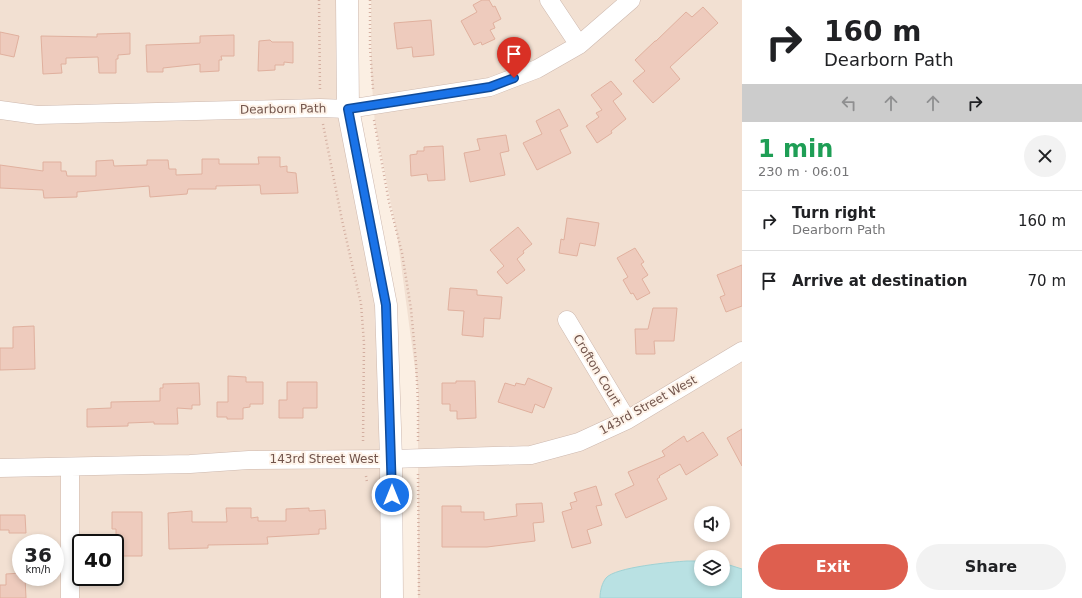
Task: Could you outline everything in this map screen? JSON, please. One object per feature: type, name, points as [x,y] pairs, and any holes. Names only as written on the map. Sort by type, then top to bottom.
[{"type":"street","points":[[347,0],[348,109],[386,305],[391,459],[392,598]]},
{"type":"street","points":[[549,0],[579,45]]},
{"type":"street","name":"Dearborn Path","points":[[0,110],[37,115],[320,108],[348,109],[490,87],[537,69],[579,45],[631,0]]},
{"type":"street","name":"Crofton Court","points":[[567,320],[627,420]]},
{"type":"street","name":"143rd Street West","points":[[0,468],[190,464],[249,460],[363,460],[531,455],[579,442],[627,420],[742,351]]},
{"type":"street","points":[[70,467],[70,598]]},
{"type":"path","points":[[319,0],[320,108],[342,220],[361,304],[364,343],[363,460],[367,482]]},
{"type":"shaded area","points":[[0,0],[347,0],[348,74],[382,282],[391,598],[0,598]]},
{"type":"shaded area","points":[[371,0],[742,0],[742,598],[418,598],[418,391],[397,234],[375,124],[371,72]]},
{"type":"water","points":[[694,561],[694,586],[730,586],[730,565],[742,569],[742,598],[600,598],[603,582],[611,574],[632,568]]},
{"type":"building","points":[[482,0],[489,0],[493,7],[495,6],[501,19],[493,23],[495,28],[490,30],[495,39],[482,45],[481,42],[474,45],[461,21],[477,12],[473,5]]},
{"type":"building","points":[[703,7],[718,23],[670,67],[680,79],[653,103],[633,81],[645,71],[635,60],[686,12],[692,17]]},
{"type":"building","points":[[431,20],[434,55],[413,57],[412,47],[397,49],[394,23]]},
{"type":"building","points":[[0,32],[19,36],[14,57],[0,54]]},
{"type":"building","points":[[130,33],[130,54],[118,55],[118,59],[116,59],[116,73],[99,73],[98,57],[66,58],[66,64],[61,64],[62,73],[43,74],[41,36],[97,37],[97,34]]},
{"type":"building","points":[[234,35],[234,56],[221,56],[222,60],[219,60],[219,71],[200,72],[200,64],[163,68],[163,72],[147,72],[146,45],[200,43],[200,36]]},
{"type":"building","points":[[270,40],[272,42],[293,42],[293,63],[284,62],[284,65],[275,65],[275,70],[258,71],[259,41]]},
{"type":"building","points":[[611,81],[622,94],[613,101],[626,119],[611,131],[612,133],[597,143],[586,126],[599,117],[596,113],[602,110],[591,95]]},
{"type":"building","points":[[559,109],[568,126],[560,130],[571,153],[537,170],[523,143],[542,134],[536,121]]},
{"type":"building","points":[[506,135],[509,151],[500,153],[505,175],[470,182],[464,153],[480,150],[477,139]]},
{"type":"building","points":[[443,146],[445,180],[428,181],[427,174],[411,176],[410,155],[417,154],[417,151],[424,151],[424,147]]},
{"type":"building","points":[[258,157],[280,157],[280,167],[287,166],[287,172],[296,173],[298,193],[261,194],[260,185],[216,186],[216,189],[188,189],[187,194],[150,197],[149,186],[77,192],[77,197],[44,198],[43,190],[0,188],[0,165],[43,171],[43,162],[61,162],[61,171],[66,171],[67,176],[96,176],[96,161],[113,160],[114,166],[147,165],[147,160],[168,160],[169,169],[176,169],[176,175],[202,174],[202,159],[219,159],[219,164],[259,164]]},
{"type":"building","points":[[567,218],[599,223],[595,246],[580,243],[577,256],[559,253],[561,239],[564,240]]},
{"type":"building","points":[[518,227],[532,244],[523,251],[524,253],[517,259],[525,270],[507,284],[497,272],[504,266],[490,250]]},
{"type":"building","points":[[635,248],[644,262],[641,264],[648,275],[642,279],[650,293],[637,300],[633,293],[631,294],[623,280],[628,277],[617,258]]},
{"type":"building","points":[[742,265],[742,306],[726,312],[720,297],[725,295],[717,275]]},
{"type":"building","points":[[450,288],[477,290],[477,295],[502,297],[500,319],[484,318],[483,337],[462,335],[464,311],[448,310]]},
{"type":"building","points":[[653,308],[677,308],[674,341],[654,341],[655,354],[636,354],[635,329],[648,329]]},
{"type":"building","points":[[34,326],[35,369],[0,370],[0,348],[13,348],[13,327]]},
{"type":"building","points":[[228,376],[246,377],[246,382],[263,382],[263,404],[250,404],[250,407],[243,408],[243,419],[227,419],[227,417],[217,417],[217,402],[228,402]]},
{"type":"building","points":[[528,378],[552,388],[544,408],[535,404],[532,413],[498,402],[505,383],[515,386],[516,383],[525,385]]},
{"type":"building","points":[[456,381],[475,381],[476,418],[457,419],[457,411],[450,411],[450,404],[442,404],[442,383],[456,383]]},
{"type":"building","points":[[287,382],[317,382],[317,408],[303,408],[303,418],[279,418],[279,400],[287,400]]},
{"type":"building","points":[[199,383],[200,405],[192,405],[192,409],[177,408],[178,424],[154,424],[154,422],[128,423],[128,426],[87,427],[87,409],[111,408],[111,402],[160,401],[160,388],[163,388],[163,384]]},
{"type":"building","points":[[742,429],[742,466],[727,438]]},
{"type":"building","points":[[703,432],[718,455],[686,475],[680,464],[659,476],[660,477],[657,479],[667,499],[626,518],[615,494],[634,485],[628,472],[665,456],[662,451],[684,436],[687,442]]},
{"type":"building","points":[[596,486],[602,505],[596,506],[602,525],[587,530],[591,543],[572,548],[562,512],[572,509],[570,503],[577,501],[574,493]]},
{"type":"building","points":[[542,503],[544,522],[533,523],[535,541],[487,547],[442,547],[442,506],[461,506],[461,512],[484,512],[484,520],[517,516],[516,504]]},
{"type":"building","points":[[226,508],[251,508],[251,518],[258,517],[258,521],[286,521],[286,509],[309,508],[309,511],[325,510],[326,529],[319,529],[319,534],[267,537],[268,544],[208,545],[208,548],[169,549],[168,513],[192,511],[192,522],[227,522]]},
{"type":"building","points":[[112,512],[142,512],[142,556],[124,556],[124,534],[116,534],[116,529],[112,529]]},
{"type":"building","points":[[0,515],[25,515],[26,533],[9,533],[9,530],[0,530]]},
{"type":"building","points":[[6,574],[12,574],[12,586],[25,586],[26,598],[0,598],[0,585],[6,585]]},
{"type":"route","points":[[392,495],[386,305],[348,109],[490,87],[514,78]]}]
